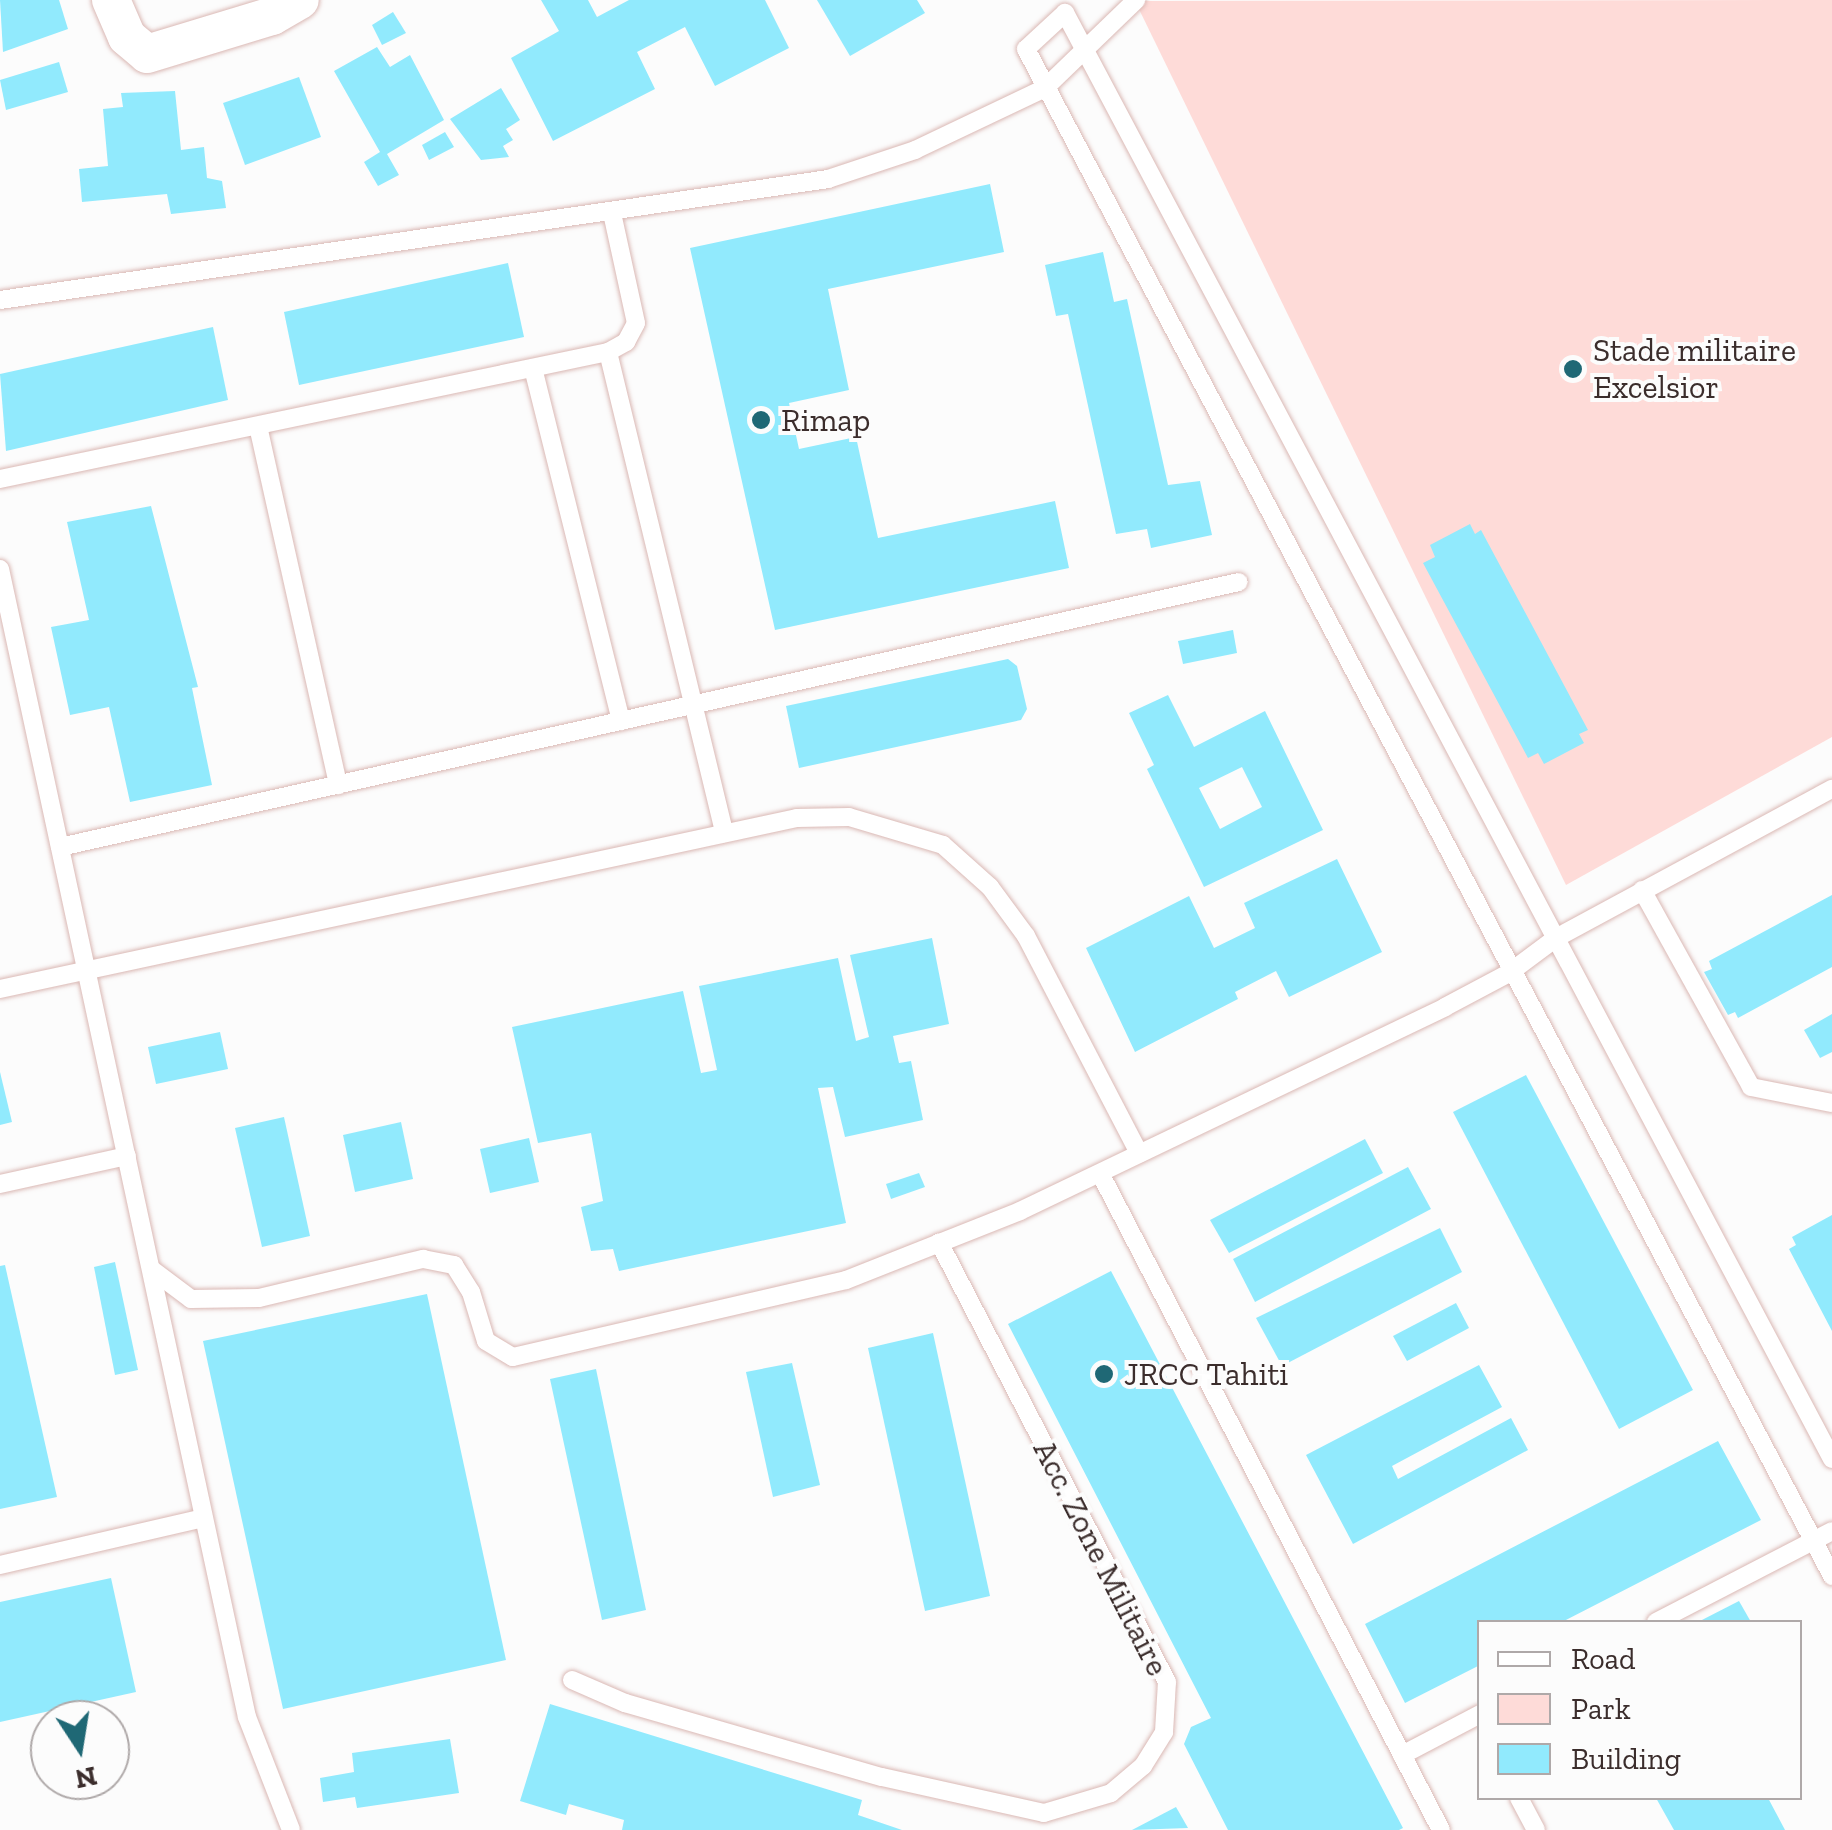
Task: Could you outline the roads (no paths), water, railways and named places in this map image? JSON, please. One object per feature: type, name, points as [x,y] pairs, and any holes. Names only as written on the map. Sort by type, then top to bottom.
[{"type":"street","points":[[111,0],[127,37],[147,54],[272,16],[300,0]]},
{"type":"lane","points":[[0,300],[828,179],[916,150],[1045,88],[1087,54],[1136,0]]},
{"type":"lane","points":[[1832,1459],[1065,12],[1026,49],[1045,88],[1832,1576]]},
{"type":"lane","points":[[0,479],[608,352],[626,342],[636,323],[612,213]]},
{"type":"lane","points":[[608,352],[724,834]]},
{"type":"lane","points":[[534,368],[621,721]]},
{"type":"lane","points":[[258,426],[338,785]]},
{"type":"lane","points":[[0,569],[7,634],[60,848],[247,1717],[291,1830]]},
{"type":"lane","points":[[60,848],[1239,582]]},
{"type":"lane","points":[[151,1268],[191,1300],[259,1298],[423,1258],[454,1265],[471,1292],[486,1341],[513,1357],[846,1280],[1100,1173],[1512,971],[1556,938],[1832,789]]},
{"type":"lane","points":[[0,989],[797,818],[849,818],[943,845],[990,888],[1026,936],[1139,1154]]},
{"type":"lane","points":[[1642,890],[1752,1087],[1831,1102]]},
{"type":"lane","points":[[0,1184],[127,1156]]},
{"type":"lane","points":[[1100,1173],[1441,1830]]},
{"type":"lane","name":"Acc. Zone Militaire","points":[[572,1680],[625,1703],[882,1777],[1044,1813],[1111,1793],[1143,1766],[1164,1732],[1166,1682],[939,1243]]},
{"type":"lane","points":[[0,1565],[204,1518]]},
{"type":"lane","points":[[1660,1620],[1832,1531]]},
{"type":"lane","points":[[1402,1755],[1477,1718]]},
{"type":"lane","points":[[1520,1800],[1536,1830]]},
{"type":"place","name":"Stade militaire Excelsior","points":[[1573,369]]},
{"type":"place","name":"Rimap","points":[[761,420]]},
{"type":"place","name":"JRCC Tahiti","points":[[1104,1374]]}]
